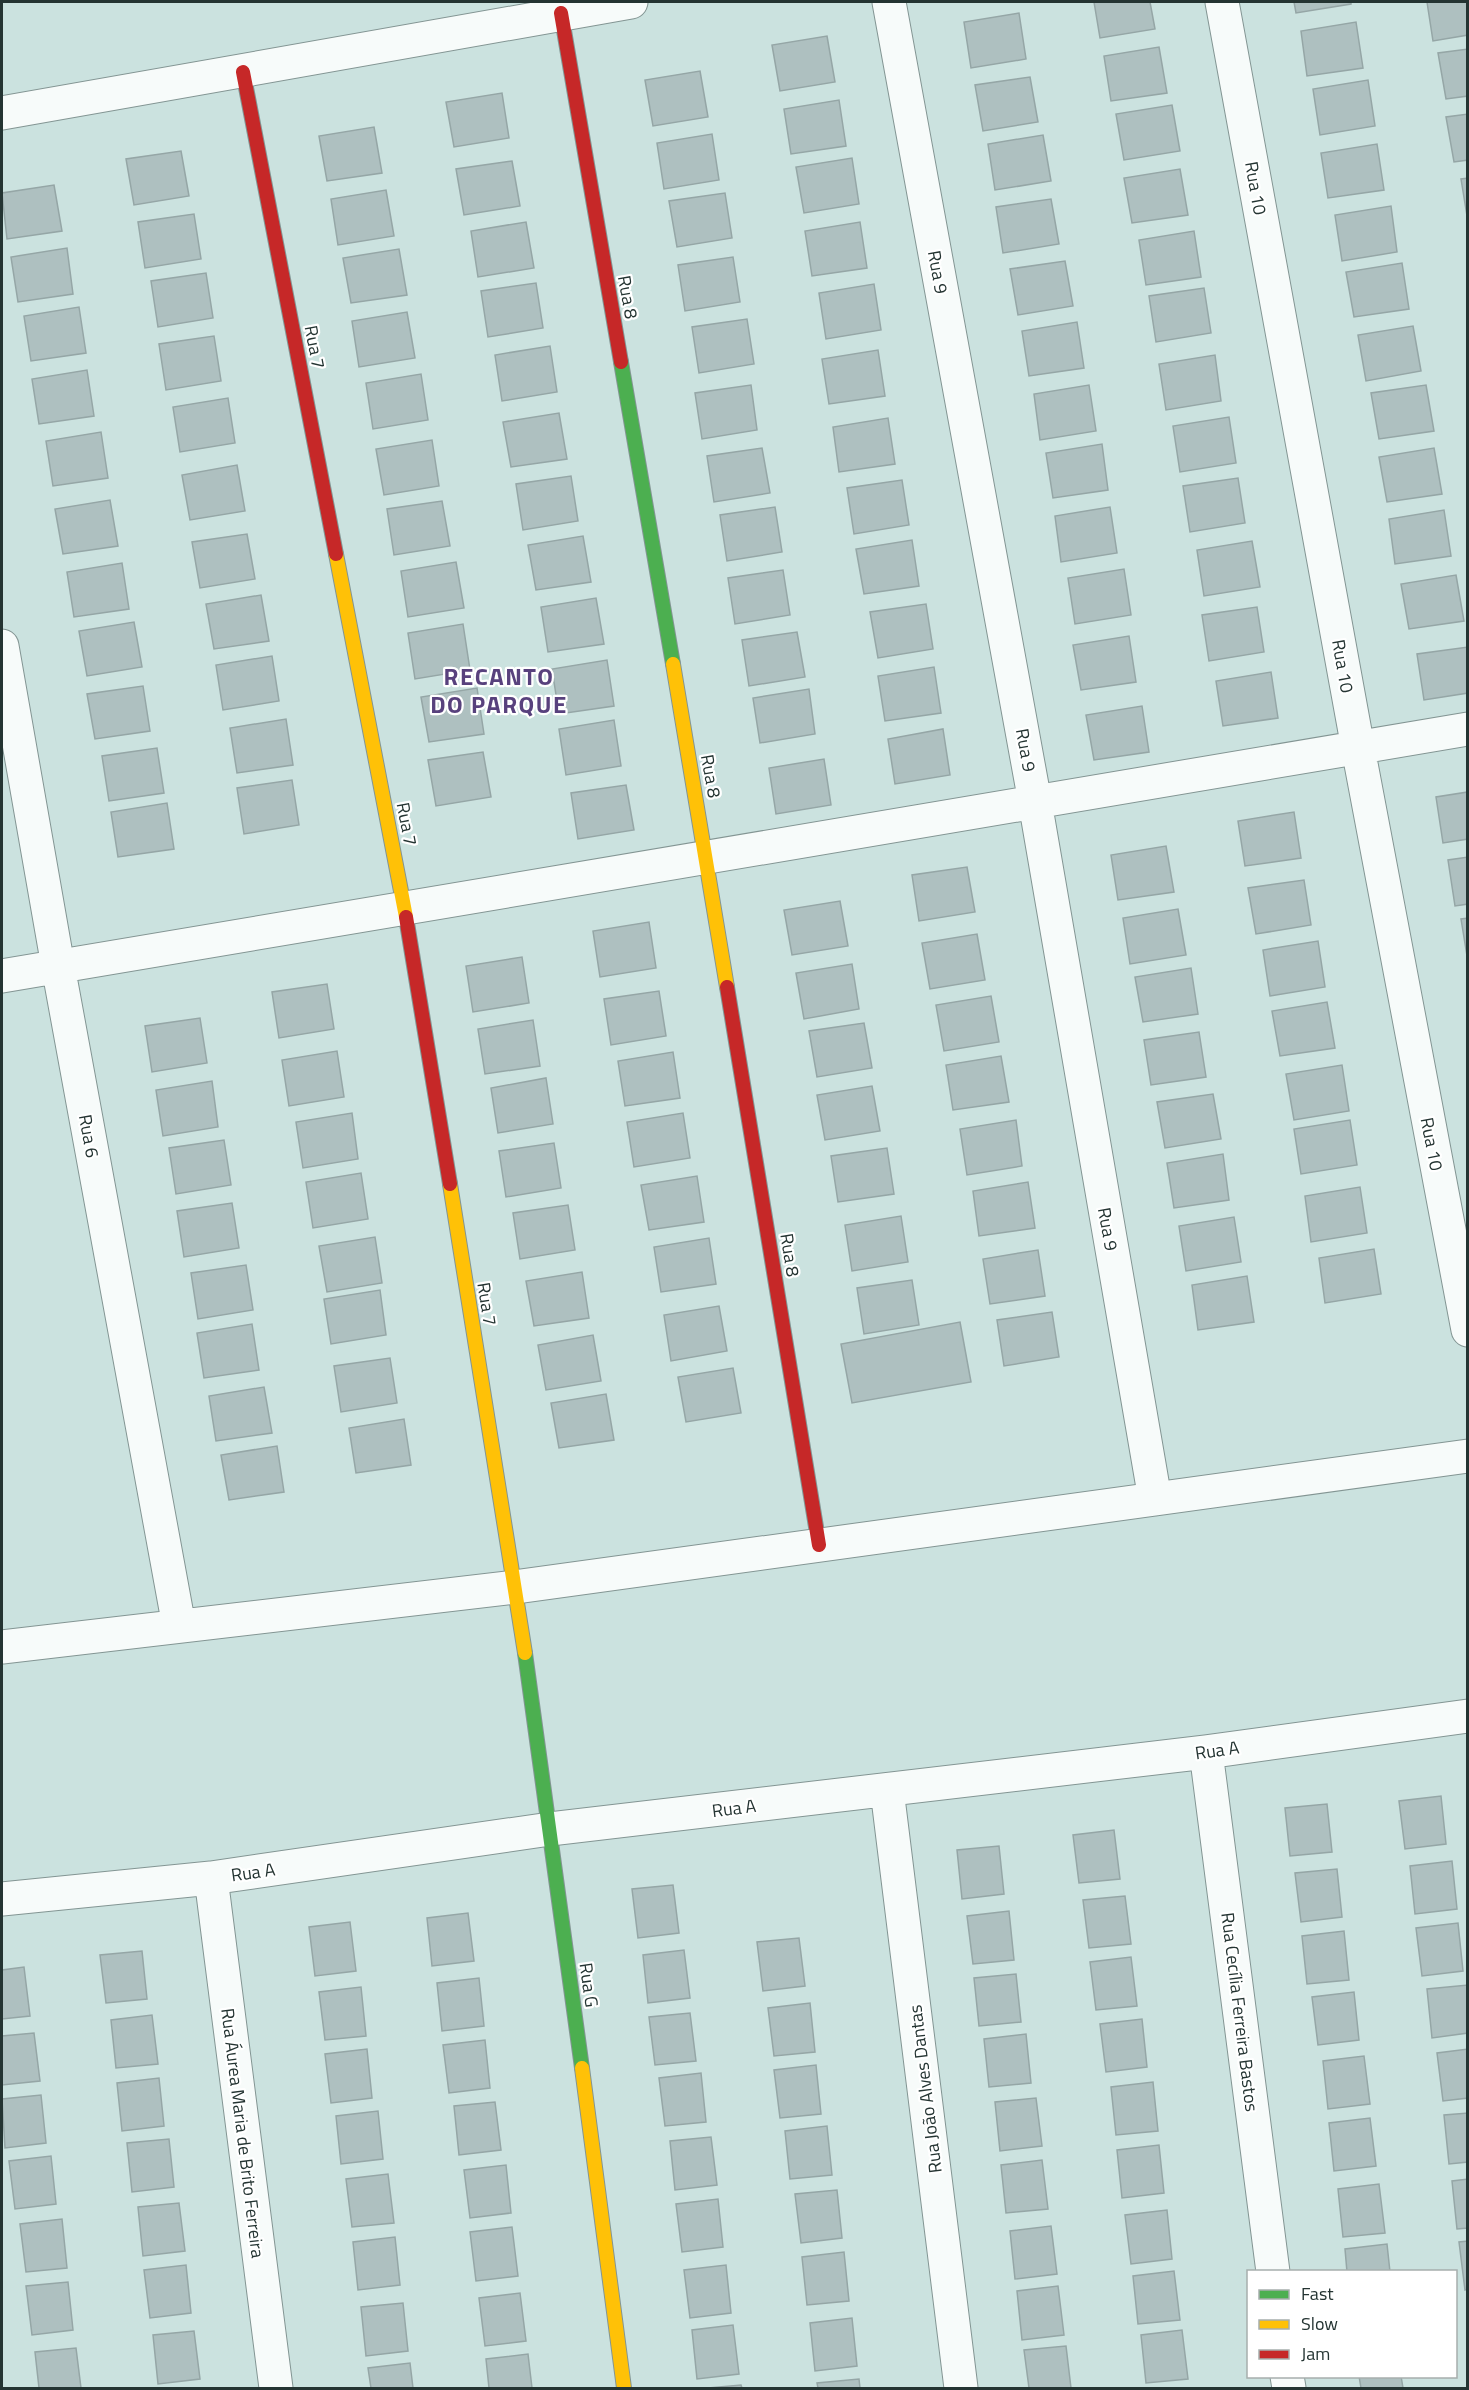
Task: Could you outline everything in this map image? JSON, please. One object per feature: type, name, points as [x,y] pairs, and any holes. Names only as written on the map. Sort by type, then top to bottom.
[{"type":"street","points":[[2,113],[632,2]]},
{"type":"street","name":"Rua 9","points":[[889,2],[1035,802],[1155,1499]]},
{"type":"street","name":"Rua 10","points":[[1222,2],[1467,1330]]},
{"type":"street","name":"Rua 8","points":[[561,14],[706,857],[819,1545]]},
{"type":"street","name":"Rua 7","points":[[243,72],[405,908],[515,1587]]},
{"type":"street","name":"Rua 6","points":[[2,646],[179,1626]]},
{"type":"street","points":[[2,976],[1467,729]]},
{"type":"street","points":[[2,1647],[515,1587],[1467,1456]]},
{"type":"street","name":"Rua G","points":[[515,1587],[550,1829],[624,2388]]},
{"type":"street","name":"Rua A","points":[[2,1899],[211,1878],[550,1829],[1206,1752],[1467,1716]]},
{"type":"street","name":"Rua Cecília Ferreira Bastos","points":[[1206,1752],[1274,2270]]},
{"type":"street","name":"Rua João Alves Dantas","points":[[887,1790],[961,2388]]},
{"type":"street","name":"Rua Áurea Maria de Brito Ferreira","points":[[211,1878],[276,2388]]},
{"type":"building","points":[[1094,2],[1150,2],[1155,29],[1100,38]]},
{"type":"building","points":[[1294,2],[1351,2],[1351,4],[1296,13]]},
{"type":"building","points":[[1427,2],[1468,2],[1468,35],[1433,41]]},
{"type":"building","points":[[1019,13],[1026,59],[971,68],[964,22]]},
{"type":"building","points":[[1356,22],[1363,68],[1307,76],[1301,31]]},
{"type":"building","points":[[827,36],[835,82],[780,91],[772,45]]},
{"type":"building","points":[[1159,47],[1167,93],[1111,101],[1104,56]]},
{"type":"building","points":[[1468,49],[1468,96],[1446,99],[1438,53]]},
{"type":"building","points":[[700,71],[708,117],[653,126],[645,80]]},
{"type":"building","points":[[1030,77],[1038,122],[983,131],[975,85]]},
{"type":"building","points":[[1368,80],[1375,126],[1320,135],[1313,89]]},
{"type":"building","points":[[502,93],[509,138],[454,147],[446,102]]},
{"type":"building","points":[[839,100],[846,146],[791,154],[784,109]]},
{"type":"building","points":[[1172,105],[1180,151],[1124,160],[1116,114]]},
{"type":"building","points":[[1468,114],[1468,160],[1454,162],[1446,117]]},
{"type":"building","points":[[374,127],[382,173],[327,181],[319,136]]},
{"type":"building","points":[[712,134],[719,180],[664,189],[657,143]]},
{"type":"building","points":[[1043,135],[1051,181],[995,190],[988,144]]},
{"type":"building","points":[[1377,144],[1384,190],[1328,198],[1321,153]]},
{"type":"building","points":[[181,151],[189,196],[134,205],[126,159]]},
{"type":"building","points":[[852,158],[859,204],[804,213],[796,167]]},
{"type":"building","points":[[512,161],[520,206],[464,215],[456,169]]},
{"type":"building","points":[[1180,169],[1188,215],[1132,223],[1124,178]]},
{"type":"building","points":[[1468,178],[1468,222],[1461,179]]},
{"type":"building","points":[[54,185],[62,231],[7,239],[2,193]]},
{"type":"building","points":[[386,190],[394,236],[338,245],[331,199]]},
{"type":"building","points":[[725,193],[732,238],[677,247],[669,201]]},
{"type":"building","points":[[1051,199],[1059,244],[1003,253],[996,207]]},
{"type":"building","points":[[1391,206],[1397,252],[1342,261],[1335,215]]},
{"type":"building","points":[[194,214],[201,259],[145,268],[138,222]]},
{"type":"building","points":[[526,222],[534,268],[478,277],[471,231]]},
{"type":"building","points":[[860,222],[867,268],[812,276],[805,231]]},
{"type":"building","points":[[1194,231],[1201,277],[1146,285],[1139,240]]},
{"type":"building","points":[[67,248],[73,294],[18,302],[11,257]]},
{"type":"building","points":[[399,249],[407,295],[351,303],[343,258]]},
{"type":"building","points":[[733,257],[740,302],[685,311],[678,265]]},
{"type":"building","points":[[1065,261],[1073,306],[1018,315],[1010,269]]},
{"type":"building","points":[[1402,263],[1409,309],[1354,317],[1346,272]]},
{"type":"building","points":[[206,273],[213,318],[158,327],[151,281]]},
{"type":"building","points":[[536,283],[543,328],[488,337],[481,291]]},
{"type":"building","points":[[874,284],[881,330],[826,339],[819,293]]},
{"type":"building","points":[[1204,288],[1211,333],[1156,342],[1149,296]]},
{"type":"building","points":[[79,307],[86,353],[31,361],[24,316]]},
{"type":"building","points":[[407,312],[415,358],[359,367],[352,321]]},
{"type":"building","points":[[747,319],[754,364],[699,373],[692,327]]},
{"type":"building","points":[[1077,322],[1084,368],[1029,376],[1022,331]]},
{"type":"building","points":[[1413,326],[1421,371],[1366,381],[1358,335]]},
{"type":"building","points":[[214,336],[221,381],[166,390],[159,344]]},
{"type":"building","points":[[550,346],[557,392],[502,401],[495,355]]},
{"type":"building","points":[[878,350],[885,396],[829,404],[822,359]]},
{"type":"building","points":[[1215,355],[1221,401],[1166,410],[1159,364]]},
{"type":"building","points":[[87,370],[94,416],[39,424],[32,379]]},
{"type":"building","points":[[421,374],[428,420],[373,429],[366,383]]},
{"type":"building","points":[[751,385],[757,430],[702,439],[695,393]]},
{"type":"building","points":[[1089,385],[1096,431],[1040,440],[1034,394]]},
{"type":"building","points":[[1426,385],[1434,431],[1379,439],[1371,393]]},
{"type":"building","points":[[228,398],[235,443],[180,452],[173,407]]},
{"type":"building","points":[[559,413],[567,459],[511,467],[503,422]]},
{"type":"building","points":[[1229,417],[1236,463],[1180,472],[1173,426]]},
{"type":"building","points":[[888,418],[895,464],[839,472],[833,427]]},
{"type":"building","points":[[101,432],[108,478],[53,486],[46,441]]},
{"type":"building","points":[[432,440],[439,486],[384,495],[376,449]]},
{"type":"building","points":[[1102,444],[1108,490],[1053,498],[1046,453]]},
{"type":"building","points":[[762,448],[770,493],[714,502],[707,456]]},
{"type":"building","points":[[1434,448],[1442,494],[1387,502],[1379,457]]},
{"type":"building","points":[[237,465],[245,511],[190,520],[182,475]]},
{"type":"building","points":[[571,476],[578,521],[523,530],[516,484]]},
{"type":"building","points":[[1238,478],[1245,523],[1190,532],[1183,486]]},
{"type":"building","points":[[902,480],[909,525],[854,534],[847,488]]},
{"type":"building","points":[[110,500],[118,546],[63,554],[55,509]]},
{"type":"building","points":[[442,501],[450,546],[394,555],[387,509]]},
{"type":"building","points":[[775,507],[782,552],[727,561],[720,515]]},
{"type":"building","points":[[1110,507],[1117,553],[1061,562],[1055,516]]},
{"type":"building","points":[[1444,510],[1451,556],[1395,564],[1389,519]]},
{"type":"building","points":[[247,534],[255,579],[200,588],[192,542]]},
{"type":"building","points":[[583,536],[591,582],[536,590],[528,545]]},
{"type":"building","points":[[912,540],[919,586],[864,594],[856,549]]},
{"type":"building","points":[[1252,541],[1260,587],[1204,596],[1197,550]]},
{"type":"building","points":[[456,562],[464,608],[408,617],[401,571]]},
{"type":"building","points":[[122,563],[129,609],[74,617],[67,572]]},
{"type":"building","points":[[1124,569],[1131,615],[1075,624],[1068,578]]},
{"type":"building","points":[[783,570],[790,615],[735,624],[728,578]]},
{"type":"building","points":[[1456,575],[1464,621],[1409,629],[1401,584]]},
{"type":"building","points":[[261,595],[269,641],[214,649],[206,604]]},
{"type":"building","points":[[596,598],[604,644],[548,652],[541,607]]},
{"type":"building","points":[[926,604],[933,649],[878,658],[870,612]]},
{"type":"building","points":[[1257,607],[1264,652],[1209,661],[1202,615]]},
{"type":"building","points":[[134,622],[142,667],[87,676],[79,631]]},
{"type":"building","points":[[463,624],[470,670],[415,679],[408,633]]},
{"type":"building","points":[[797,632],[805,677],[749,686],[742,640]]},
{"type":"building","points":[[1129,636],[1136,682],[1081,690],[1073,645]]},
{"type":"building","points":[[1468,647],[1468,693],[1424,700],[1417,654]]},
{"type":"building","points":[[272,656],[279,701],[223,710],[216,665]]},
{"type":"building","points":[[607,660],[614,706],[559,714],[552,669]]},
{"type":"building","points":[[934,667],[941,713],[885,721],[878,676]]},
{"type":"building","points":[[1271,672],[1278,718],[1223,726],[1216,681]]},
{"type":"building","points":[[143,686],[150,731],[95,739],[87,694]]},
{"type":"building","points":[[477,688],[484,734],[429,742],[421,697]]},
{"type":"building","points":[[809,689],[815,734],[760,743],[753,698]]},
{"type":"building","points":[[1142,706],[1149,752],[1094,760],[1086,715]]},
{"type":"building","points":[[286,719],[293,765],[237,773],[230,728]]},
{"type":"building","points":[[614,720],[621,766],[566,775],[559,729]]},
{"type":"building","points":[[943,729],[950,775],[895,784],[888,739]]},
{"type":"building","points":[[157,748],[164,793],[109,801],[102,756]]},
{"type":"building","points":[[483,752],[491,797],[436,806],[428,760]]},
{"type":"building","points":[[824,759],[831,805],[776,814],[769,768]]},
{"type":"building","points":[[292,780],[299,825],[244,834],[237,788]]},
{"type":"building","points":[[626,785],[634,830],[578,839],[571,793]]},
{"type":"building","points":[[1468,792],[1468,839],[1443,843],[1436,797]]},
{"type":"building","points":[[167,803],[174,849],[118,857],[111,812]]},
{"type":"building","points":[[1294,812],[1301,858],[1245,866],[1238,821]]},
{"type":"building","points":[[1166,846],[1174,892],[1118,900],[1111,855]]},
{"type":"building","points":[[1468,857],[1468,904],[1455,906],[1448,860]]},
{"type":"building","points":[[967,867],[975,912],[919,921],[912,875]]},
{"type":"building","points":[[1304,880],[1311,925],[1256,934],[1248,888]]},
{"type":"building","points":[[840,901],[848,946],[792,955],[784,910]]},
{"type":"building","points":[[1178,909],[1186,955],[1130,964],[1123,918]]},
{"type":"building","points":[[1468,918],[1468,962],[1461,919]]},
{"type":"building","points":[[649,922],[656,968],[600,977],[593,931]]},
{"type":"building","points":[[977,934],[985,980],[930,989],[922,943]]},
{"type":"building","points":[[1318,941],[1325,987],[1270,996],[1263,950]]},
{"type":"building","points":[[522,957],[529,1003],[473,1012],[466,966]]},
{"type":"building","points":[[852,964],[859,1009],[804,1019],[796,973]]},
{"type":"building","points":[[1191,968],[1198,1014],[1143,1022],[1135,977]]},
{"type":"building","points":[[327,984],[334,1029],[279,1038],[272,992]]},
{"type":"building","points":[[659,991],[666,1036],[611,1045],[604,999]]},
{"type":"building","points":[[991,996],[999,1042],[944,1051],[936,1005]]},
{"type":"building","points":[[1327,1002],[1335,1048],[1280,1056],[1272,1011]]},
{"type":"building","points":[[200,1018],[207,1063],[152,1072],[145,1026]]},
{"type":"building","points":[[533,1020],[540,1066],[485,1074],[478,1029]]},
{"type":"building","points":[[864,1023],[872,1068],[817,1077],[809,1031]]},
{"type":"building","points":[[1199,1032],[1206,1077],[1151,1085],[1144,1040]]},
{"type":"building","points":[[337,1051],[344,1097],[289,1106],[282,1060]]},
{"type":"building","points":[[673,1052],[680,1098],[625,1106],[618,1061]]},
{"type":"building","points":[[1001,1056],[1009,1102],[953,1110],[946,1065]]},
{"type":"building","points":[[1342,1065],[1349,1111],[1294,1120],[1286,1074]]},
{"type":"building","points":[[546,1078],[553,1124],[498,1133],[491,1088]]},
{"type":"building","points":[[212,1081],[218,1127],[163,1136],[156,1090]]},
{"type":"building","points":[[872,1086],[880,1131],[825,1140],[817,1095]]},
{"type":"building","points":[[1213,1094],[1221,1139],[1165,1148],[1157,1102]]},
{"type":"building","points":[[352,1113],[358,1159],[303,1168],[296,1122]]},
{"type":"building","points":[[683,1113],[690,1158],[634,1167],[627,1122]]},
{"type":"building","points":[[1016,1120],[1022,1166],[967,1175],[960,1129]]},
{"type":"building","points":[[1350,1120],[1357,1165],[1301,1174],[1294,1129]]},
{"type":"building","points":[[224,1140],[231,1185],[176,1194],[169,1148]]},
{"type":"building","points":[[554,1143],[561,1188],[506,1197],[499,1151]]},
{"type":"building","points":[[887,1148],[894,1194],[838,1202],[831,1156]]},
{"type":"building","points":[[1223,1154],[1229,1200],[1174,1208],[1167,1163]]},
{"type":"building","points":[[361,1173],[368,1219],[313,1228],[306,1182]]},
{"type":"building","points":[[697,1176],[704,1222],[649,1230],[641,1185]]},
{"type":"building","points":[[1028,1182],[1035,1228],[979,1236],[973,1191]]},
{"type":"building","points":[[1360,1187],[1367,1233],[1311,1242],[1305,1196]]},
{"type":"building","points":[[232,1203],[239,1248],[184,1257],[177,1211]]},
{"type":"building","points":[[568,1205],[575,1250],[520,1259],[513,1213]]},
{"type":"building","points":[[901,1216],[908,1262],[852,1271],[845,1225]]},
{"type":"building","points":[[1234,1217],[1241,1262],[1186,1271],[1179,1226]]},
{"type":"building","points":[[375,1237],[382,1283],[327,1292],[319,1246]]},
{"type":"building","points":[[709,1238],[716,1284],[661,1292],[654,1247]]},
{"type":"building","points":[[1374,1249],[1381,1294],[1325,1303],[1319,1258]]},
{"type":"building","points":[[1038,1250],[1045,1296],[990,1304],[983,1259]]},
{"type":"building","points":[[246,1265],[253,1310],[198,1319],[191,1273]]},
{"type":"building","points":[[582,1272],[589,1318],[534,1326],[526,1281]]},
{"type":"building","points":[[1247,1276],[1254,1322],[1198,1330],[1192,1285]]},
{"type":"building","points":[[912,1280],[919,1325],[864,1334],[857,1288]]},
{"type":"building","points":[[380,1290],[386,1335],[331,1344],[324,1299]]},
{"type":"building","points":[[719,1306],[727,1351],[671,1361],[664,1315]]},
{"type":"building","points":[[1052,1312],[1059,1357],[1004,1366],[997,1320]]},
{"type":"building","points":[[960,1322],[971,1382],[852,1403],[841,1344]]},
{"type":"building","points":[[252,1324],[259,1370],[204,1378],[197,1333]]},
{"type":"building","points":[[593,1335],[601,1381],[546,1390],[538,1345]]},
{"type":"building","points":[[390,1358],[397,1403],[341,1412],[334,1366]]},
{"type":"building","points":[[733,1368],[741,1413],[686,1422],[678,1377]]},
{"type":"building","points":[[264,1387],[272,1433],[216,1441],[209,1396]]},
{"type":"building","points":[[606,1394],[614,1440],[559,1448],[551,1403]]},
{"type":"building","points":[[404,1419],[411,1465],[356,1473],[349,1428]]},
{"type":"building","points":[[277,1446],[284,1492],[229,1500],[221,1455]]},
{"type":"building","points":[[1441,1796],[1446,1844],[1405,1849],[1399,1801]]},
{"type":"building","points":[[1327,1804],[1332,1852],[1290,1856],[1285,1808]]},
{"type":"building","points":[[1114,1830],[1120,1879],[1079,1883],[1073,1835]]},
{"type":"building","points":[[999,1846],[1004,1894],[962,1899],[957,1850]]},
{"type":"building","points":[[1452,1861],[1457,1909],[1415,1914],[1410,1866]]},
{"type":"building","points":[[1337,1869],[1342,1917],[1301,1922],[1295,1873]]},
{"type":"building","points":[[673,1885],[679,1933],[638,1938],[632,1889]]},
{"type":"building","points":[[1125,1896],[1131,1944],[1089,1948],[1083,1900]]},
{"type":"building","points":[[1009,1911],[1014,1960],[973,1964],[967,1916]]},
{"type":"building","points":[[468,1913],[474,1961],[432,1966],[427,1918]]},
{"type":"building","points":[[350,1922],[356,1971],[315,1976],[309,1927]]},
{"type":"building","points":[[1458,1923],[1463,1971],[1422,1976],[1416,1928]]},
{"type":"building","points":[[1344,1931],[1349,1980],[1307,1984],[1302,1936]]},
{"type":"building","points":[[799,1938],[805,1986],[763,1991],[757,1942]]},
{"type":"building","points":[[684,1950],[690,1998],[648,2003],[643,1955]]},
{"type":"building","points":[[142,1951],[147,1999],[106,2003],[100,1955]]},
{"type":"building","points":[[1131,1957],[1137,2006],[1096,2010],[1090,1962]]},
{"type":"building","points":[[24,1967],[30,2016],[2,2019],[2,1970]]},
{"type":"building","points":[[1016,1974],[1021,2022],[979,2026],[974,1978]]},
{"type":"building","points":[[479,1978],[484,2026],[442,2031],[437,1983]]},
{"type":"building","points":[[1468,1985],[1468,2033],[1432,2038],[1427,1989]]},
{"type":"building","points":[[361,1987],[366,2036],[325,2040],[319,1992]]},
{"type":"building","points":[[1354,1992],[1359,2040],[1318,2045],[1312,1997]]},
{"type":"building","points":[[810,2003],[815,2052],[774,2056],[768,2008]]},
{"type":"building","points":[[690,2013],[696,2061],[655,2065],[649,2017]]},
{"type":"building","points":[[152,2015],[158,2064],[116,2068],[111,2020]]},
{"type":"building","points":[[1142,2019],[1147,2067],[1106,2072],[1100,2024]]},
{"type":"building","points":[[34,2033],[40,2081],[2,2085],[2,2036]]},
{"type":"building","points":[[1026,2034],[1031,2083],[989,2087],[984,2039]]},
{"type":"building","points":[[485,2040],[490,2088],[449,2093],[443,2045]]},
{"type":"building","points":[[367,2049],[372,2098],[331,2103],[325,2054]]},
{"type":"building","points":[[1468,2049],[1468,2098],[1443,2101],[1437,2053]]},
{"type":"building","points":[[1364,2056],[1370,2104],[1328,2109],[1323,2061]]},
{"type":"building","points":[[816,2065],[821,2114],[780,2118],[774,2070]]},
{"type":"building","points":[[701,2073],[706,2122],[665,2126],[659,2078]]},
{"type":"building","points":[[159,2078],[164,2126],[122,2131],[117,2083]]},
{"type":"building","points":[[1153,2082],[1158,2131],[1116,2135],[1111,2087]]},
{"type":"building","points":[[41,2095],[46,2143],[5,2148],[2,2099]]},
{"type":"building","points":[[1036,2098],[1042,2146],[1000,2151],[995,2102]]},
{"type":"building","points":[[495,2102],[501,2150],[459,2155],[454,2106]]},
{"type":"building","points":[[378,2111],[383,2159],[341,2164],[336,2116]]},
{"type":"building","points":[[1468,2113],[1468,2162],[1449,2164],[1444,2115]]},
{"type":"building","points":[[1370,2118],[1376,2166],[1334,2171],[1329,2123]]},
{"type":"building","points":[[827,2126],[832,2175],[790,2179],[785,2131]]},
{"type":"building","points":[[711,2137],[717,2185],[675,2190],[670,2141]]},
{"type":"building","points":[[169,2139],[174,2187],[132,2192],[127,2143]]},
{"type":"building","points":[[1159,2145],[1164,2193],[1122,2198],[1117,2150]]},
{"type":"building","points":[[51,2156],[56,2204],[15,2209],[9,2161]]},
{"type":"building","points":[[1042,2160],[1048,2209],[1006,2213],[1001,2165]]},
{"type":"building","points":[[506,2165],[511,2213],[470,2218],[464,2170]]},
{"type":"building","points":[[388,2174],[394,2223],[352,2227],[346,2179]]},
{"type":"building","points":[[1468,2179],[1468,2228],[1457,2229],[1452,2181]]},
{"type":"building","points":[[1379,2184],[1385,2233],[1343,2237],[1338,2189]]},
{"type":"building","points":[[837,2190],[842,2238],[801,2243],[795,2194]]},
{"type":"building","points":[[718,2199],[723,2247],[682,2252],[676,2204]]},
{"type":"building","points":[[179,2203],[185,2251],[143,2256],[138,2207]]},
{"type":"building","points":[[1167,2210],[1172,2259],[1131,2264],[1125,2215]]},
{"type":"building","points":[[62,2219],[67,2268],[26,2272],[20,2224]]},
{"type":"building","points":[[1051,2226],[1057,2274],[1015,2279],[1010,2231]]},
{"type":"building","points":[[512,2227],[518,2276],[476,2281],[470,2232]]},
{"type":"building","points":[[395,2237],[400,2285],[358,2290],[353,2242]]},
{"type":"building","points":[[1468,2241],[1468,2289],[1465,2290],[1459,2242]]},
{"type":"building","points":[[1387,2244],[1390,2270],[1347,2270],[1345,2249]]},
{"type":"building","points":[[844,2252],[849,2301],[807,2305],[802,2257]]},
{"type":"building","points":[[186,2265],[191,2313],[150,2318],[144,2270]]},
{"type":"building","points":[[726,2265],[731,2313],[690,2318],[684,2270]]},
{"type":"building","points":[[1174,2271],[1180,2320],[1138,2324],[1133,2276]]},
{"type":"building","points":[[68,2282],[73,2330],[32,2335],[26,2286]]},
{"type":"building","points":[[1058,2286],[1064,2335],[1022,2340],[1017,2291]]},
{"type":"building","points":[[520,2293],[526,2341],[485,2346],[479,2298]]},
{"type":"building","points":[[403,2303],[408,2351],[366,2356],[361,2307]]},
{"type":"building","points":[[852,2318],[857,2366],[815,2371],[810,2323]]},
{"type":"building","points":[[733,2325],[739,2374],[697,2379],[692,2330]]},
{"type":"building","points":[[1182,2330],[1188,2379],[1146,2383],[1141,2335]]},
{"type":"building","points":[[194,2331],[200,2379],[158,2384],[153,2335]]},
{"type":"building","points":[[1066,2346],[1071,2388],[1029,2388],[1024,2350]]},
{"type":"building","points":[[76,2348],[81,2388],[39,2388],[35,2352]]},
{"type":"building","points":[[528,2354],[532,2388],[489,2388],[486,2359]]},
{"type":"building","points":[[410,2363],[413,2388],[371,2388],[368,2368]]},
{"type":"building","points":[[1359,2378],[1401,2378],[1403,2388],[1361,2388]]},
{"type":"building","points":[[859,2379],[860,2388],[818,2388],[817,2383]]},
{"type":"building","points":[[741,2385],[742,2388],[708,2388]]},
{"type":"traffic: fast","points":[[621,362],[673,664]]},
{"type":"traffic: fast","points":[[525,1653],[582,2068]]},
{"type":"traffic: slow","points":[[336,554],[406,917]]},
{"type":"traffic: slow","points":[[673,664],[727,987]]},
{"type":"traffic: slow","points":[[450,1184],[525,1653]]},
{"type":"traffic: slow","points":[[582,2068],[624,2388]]},
{"type":"traffic: jam","points":[[561,13],[621,362]]},
{"type":"traffic: jam","points":[[243,72],[336,554]]},
{"type":"traffic: jam","points":[[406,917],[450,1184]]},
{"type":"traffic: jam","points":[[727,987],[819,1545]]},
{"type":"district","name":"RECANTO DO PARQUE","points":[[499,690]]}]
